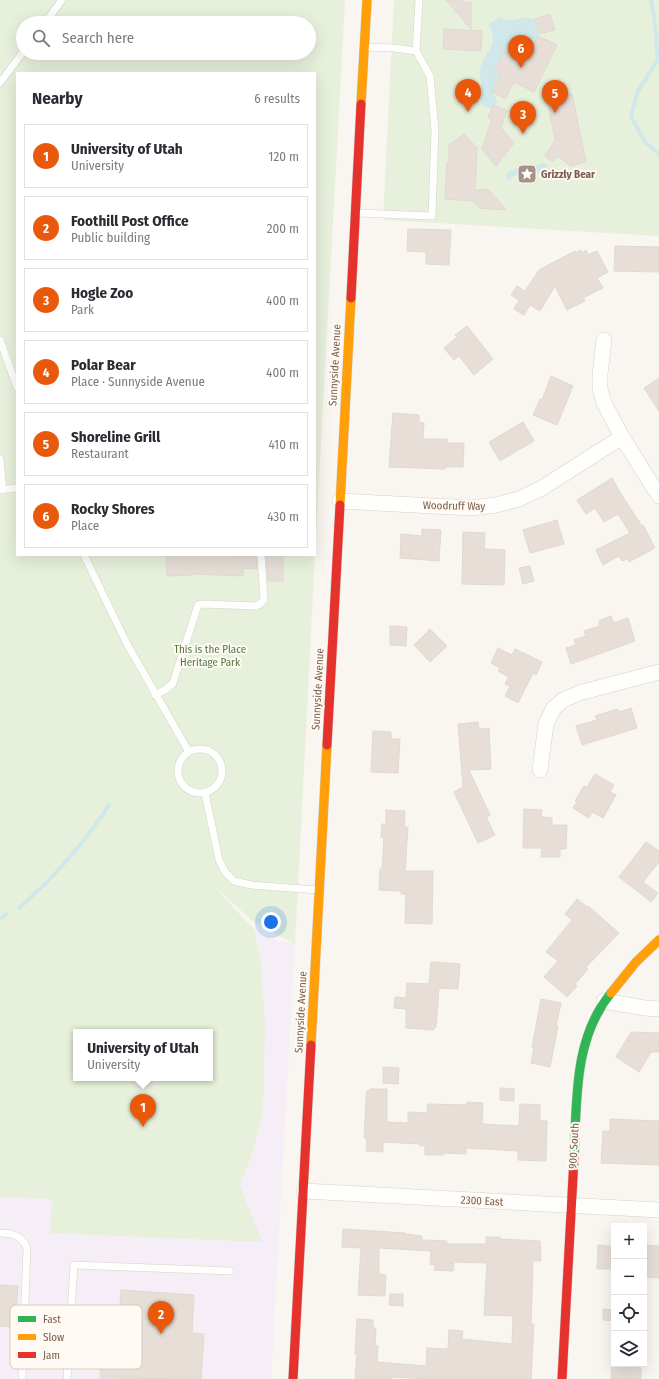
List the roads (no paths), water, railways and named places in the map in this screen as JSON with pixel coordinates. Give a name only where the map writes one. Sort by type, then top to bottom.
[{"type":"main road","name":"Sunnyside Avenue","points":[[293,1379],[367,0]]},
{"type":"main road","name":"900 South","points":[[562,1379],[578,1075],[586,1037],[604,1000],[636,962],[659,940]]},
{"type":"street","points":[[604,340],[600,374],[600,389],[604,403],[622,437],[659,496]]},
{"type":"street","name":"Woodruff Way","points":[[340,501],[471,508],[496,505],[519,499],[542,488],[622,437]]},
{"type":"street","points":[[540,770],[546,724],[553,709],[563,700],[579,693],[659,672]]},
{"type":"street","points":[[604,1000],[644,1008],[659,1009]]},
{"type":"street","name":"2300 East","points":[[304,1191],[659,1210]]},
{"type":"lane","points":[[50,16],[62,0]]},
{"type":"lane","points":[[356,212],[432,216],[435,130],[430,76],[416,51],[419,0]]},
{"type":"lane","points":[[364,47],[394,48],[416,51]]},
{"type":"lane","points":[[0,83],[17,60]]},
{"type":"lane","points":[[0,340],[16,384]]},
{"type":"lane","points":[[0,459],[1,490],[16,488]]},
{"type":"lane","points":[[84,556],[127,644],[189,752]]},
{"type":"lane","points":[[155,695],[165,690],[173,683],[177,675],[198,605],[256,606],[264,600],[261,556]]},
{"type":"lane","points":[[192,750],[209,750],[216,755],[220,762],[222,773],[219,782],[213,790],[205,793],[195,793],[187,789],[179,779],[179,765],[184,755],[192,750]]},
{"type":"lane","points":[[205,793],[219,860],[225,872],[234,881],[251,885],[320,890]]},
{"type":"lane","points":[[0,1233],[18,1236],[22,1239],[27,1248],[25,1305]]},
{"type":"lane","points":[[72,1305],[74,1266],[230,1271]]},
{"type":"lane","points":[[22,1369],[22,1379]]},
{"type":"lane","points":[[67,1379],[68,1369]]},
{"type":"water","points":[[500,17],[507,20],[525,18],[535,19],[540,34],[530,52],[522,48],[517,58],[504,52],[494,71],[501,75],[493,92],[497,102],[494,107],[489,108],[482,104],[480,72],[482,63],[492,44],[493,38],[489,24]]},
{"type":"water","points":[[542,163],[547,164],[549,172],[551,172],[550,175],[547,171],[541,174],[528,169],[520,172],[519,175],[513,176],[510,180],[507,179],[507,173],[510,170],[513,171],[515,169],[523,168],[527,164],[539,165]]},
{"type":"waterway","points":[[651,0],[655,23],[658,59],[637,93],[631,117],[646,143],[659,154]]},
{"type":"waterway","points":[[19,908],[68,860],[109,805]]},
{"type":"waterway","points":[[0,919],[6,914]]},
{"type":"place","name":"Rocky Shores","points":[[521,68]]},
{"type":"place","name":"Polar Bear","points":[[468,112]]},
{"type":"place","name":"Shoreline Grill","points":[[555,113]]},
{"type":"place","name":"Hogle Zoo","points":[[523,134]]},
{"type":"place","name":"Grizzly Bear","points":[[527,174]]},
{"type":"place","name":"University of Utah","points":[[143,1127]]},
{"type":"place","name":"Foothill Post Office","points":[[161,1334]]},
{"type":"park label","name":"This is the Place Heritage Park","points":[[210,655]]}]
